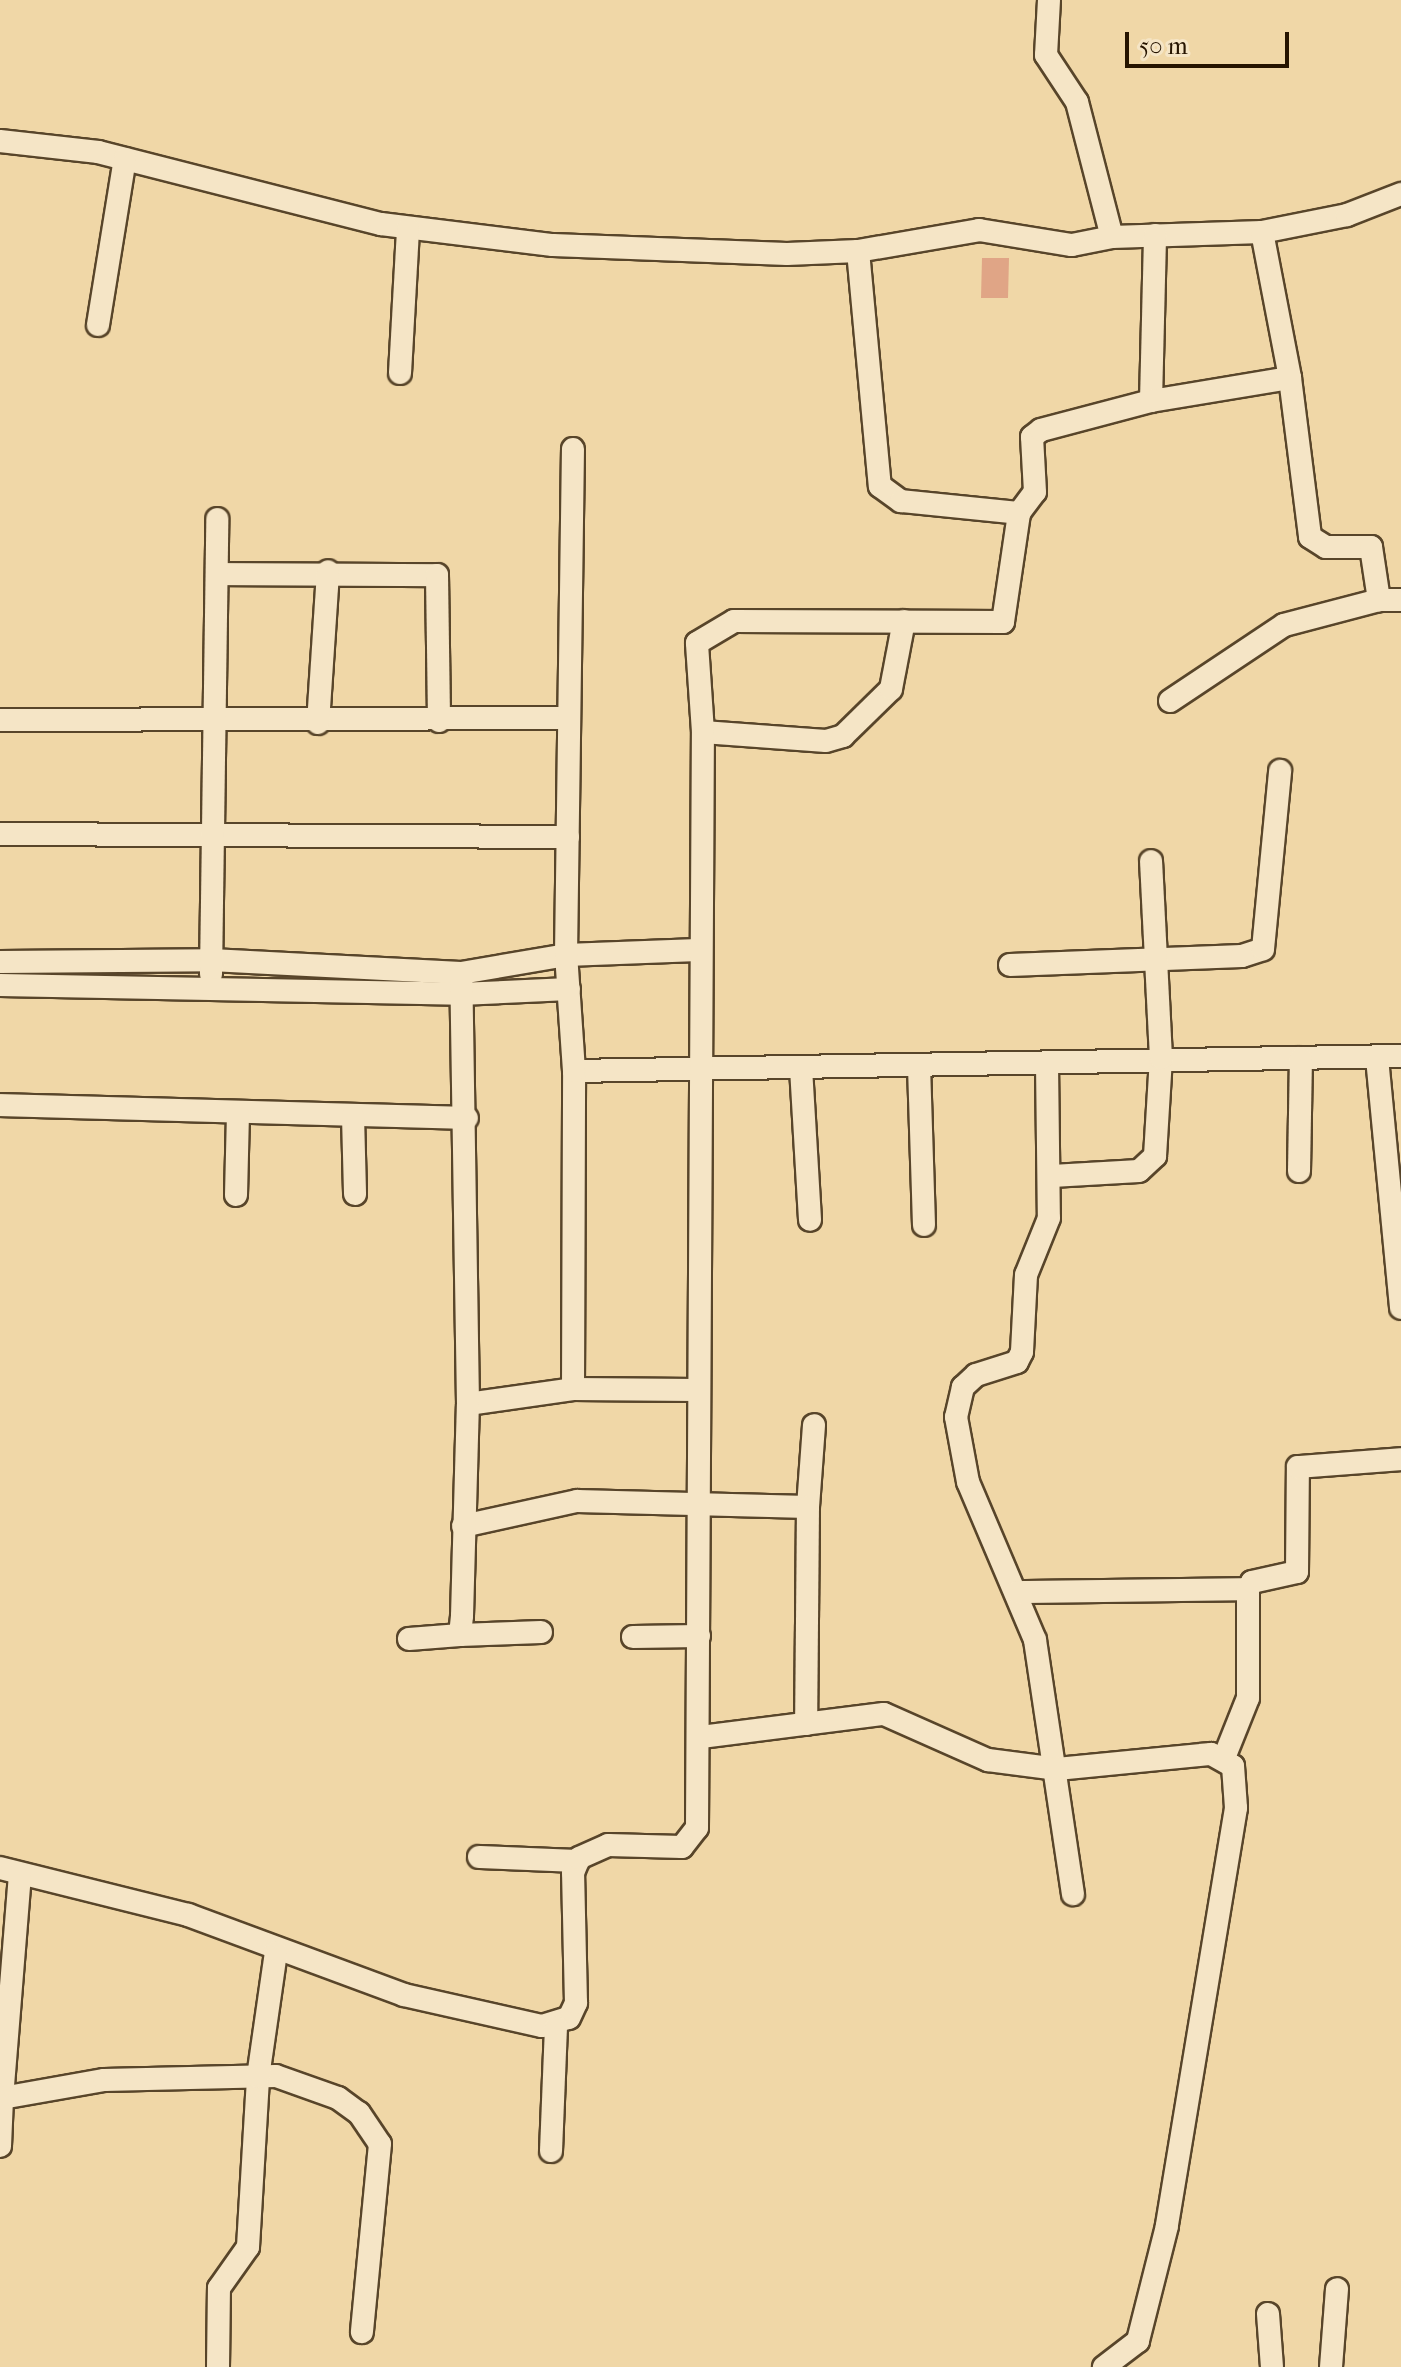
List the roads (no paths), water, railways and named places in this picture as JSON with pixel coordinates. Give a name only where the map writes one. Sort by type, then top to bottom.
[{"type":"street","points":[[1049,0],[1046,55],[1077,102],[1112,237]]},
{"type":"street","points":[[0,141],[125,159],[408,228],[553,245],[858,251],[979,230],[1046,244],[1112,237],[1262,232],[1347,215],[1401,194]]},
{"type":"street","points":[[98,325],[125,159]]},
{"type":"street","points":[[400,373],[408,228]]},
{"type":"street","points":[[1170,701],[1284,625],[1390,600],[1371,547],[1326,547],[1310,537],[1290,378],[1262,232]]},
{"type":"street","points":[[1151,401],[1155,235]]},
{"type":"street","points":[[858,251],[880,486],[887,496],[1019,513]]},
{"type":"street","points":[[551,2151],[556,2027],[576,2003],[578,1861],[588,1850],[608,1845],[691,1843],[701,1737],[696,1390],[701,1066],[698,950],[703,732],[697,643],[719,625],[1003,622],[1019,513],[1035,492],[1032,437],[1041,430],[1151,401],[1290,378]]},
{"type":"street","points":[[573,449],[566,955],[574,1071],[573,1389]]},
{"type":"street","points":[[210,991],[217,837],[213,724],[217,519]]},
{"type":"street","points":[[217,574],[328,571],[437,575],[439,721]]},
{"type":"street","points":[[318,723],[328,571]]},
{"type":"street","points":[[703,732],[826,741],[843,736],[891,689],[904,621]]},
{"type":"street","points":[[0,720],[213,724],[567,718]]},
{"type":"street","points":[[1010,965],[1242,956],[1263,949],[1280,771]]},
{"type":"street","points":[[0,834],[568,837]]},
{"type":"street","points":[[1052,1176],[1152,1164],[1161,1058],[1151,861]]},
{"type":"street","points":[[0,985],[210,991],[460,984],[566,955],[698,950]]},
{"type":"street","points":[[0,962],[211,960],[460,984],[569,989]]},
{"type":"street","points":[[460,984],[467,1118],[468,1404],[460,1635]]},
{"type":"street","points":[[574,1071],[701,1066],[801,1068],[1047,1064],[1161,1058],[1401,1056]]},
{"type":"street","points":[[1299,1171],[1301,1058]]},
{"type":"street","points":[[1377,1058],[1401,1308]]},
{"type":"street","points":[[1047,1064],[1052,1176],[1049,1218],[1026,1275],[1022,1352],[1017,1362],[976,1375],[963,1387],[956,1417],[968,1482],[1035,1640],[1057,1769],[1073,1894]]},
{"type":"street","points":[[919,1066],[924,1225]]},
{"type":"street","points":[[801,1068],[810,1220]]},
{"type":"street","points":[[0,1105],[467,1118]]},
{"type":"street","points":[[236,1195],[238,1114]]},
{"type":"street","points":[[353,1116],[355,1194]]},
{"type":"street","points":[[468,1404],[573,1389],[696,1390]]},
{"type":"street","points":[[806,1724],[808,1507],[814,1425]]},
{"type":"street","points":[[1224,1758],[1248,1698],[1248,1589],[1252,1582],[1297,1572],[1298,1467],[1401,1459]]},
{"type":"street","points":[[463,1526],[577,1501],[808,1507]]},
{"type":"street","points":[[1017,1592],[1248,1589]]},
{"type":"street","points":[[409,1639],[541,1632]]},
{"type":"street","points":[[633,1637],[699,1636]]},
{"type":"street","points":[[701,1737],[884,1714],[988,1760],[1057,1769],[1211,1754],[1224,1758],[1238,1779],[1181,2160],[1138,2341],[1104,2367]]},
{"type":"street","points":[[479,1857],[578,1861]]},
{"type":"street","points":[[0,2146],[10,1871],[188,1915],[276,1952],[404,1995],[556,2027]]},
{"type":"street","points":[[218,2367],[219,2288],[248,2247],[258,2077],[276,1952]]},
{"type":"street","points":[[2,2098],[104,2080],[276,2076],[338,2098],[359,2113],[380,2144],[362,2332]]},
{"type":"street","points":[[1331,2367],[1337,2289]]},
{"type":"street","points":[[1268,2314],[1272,2367]]}]
